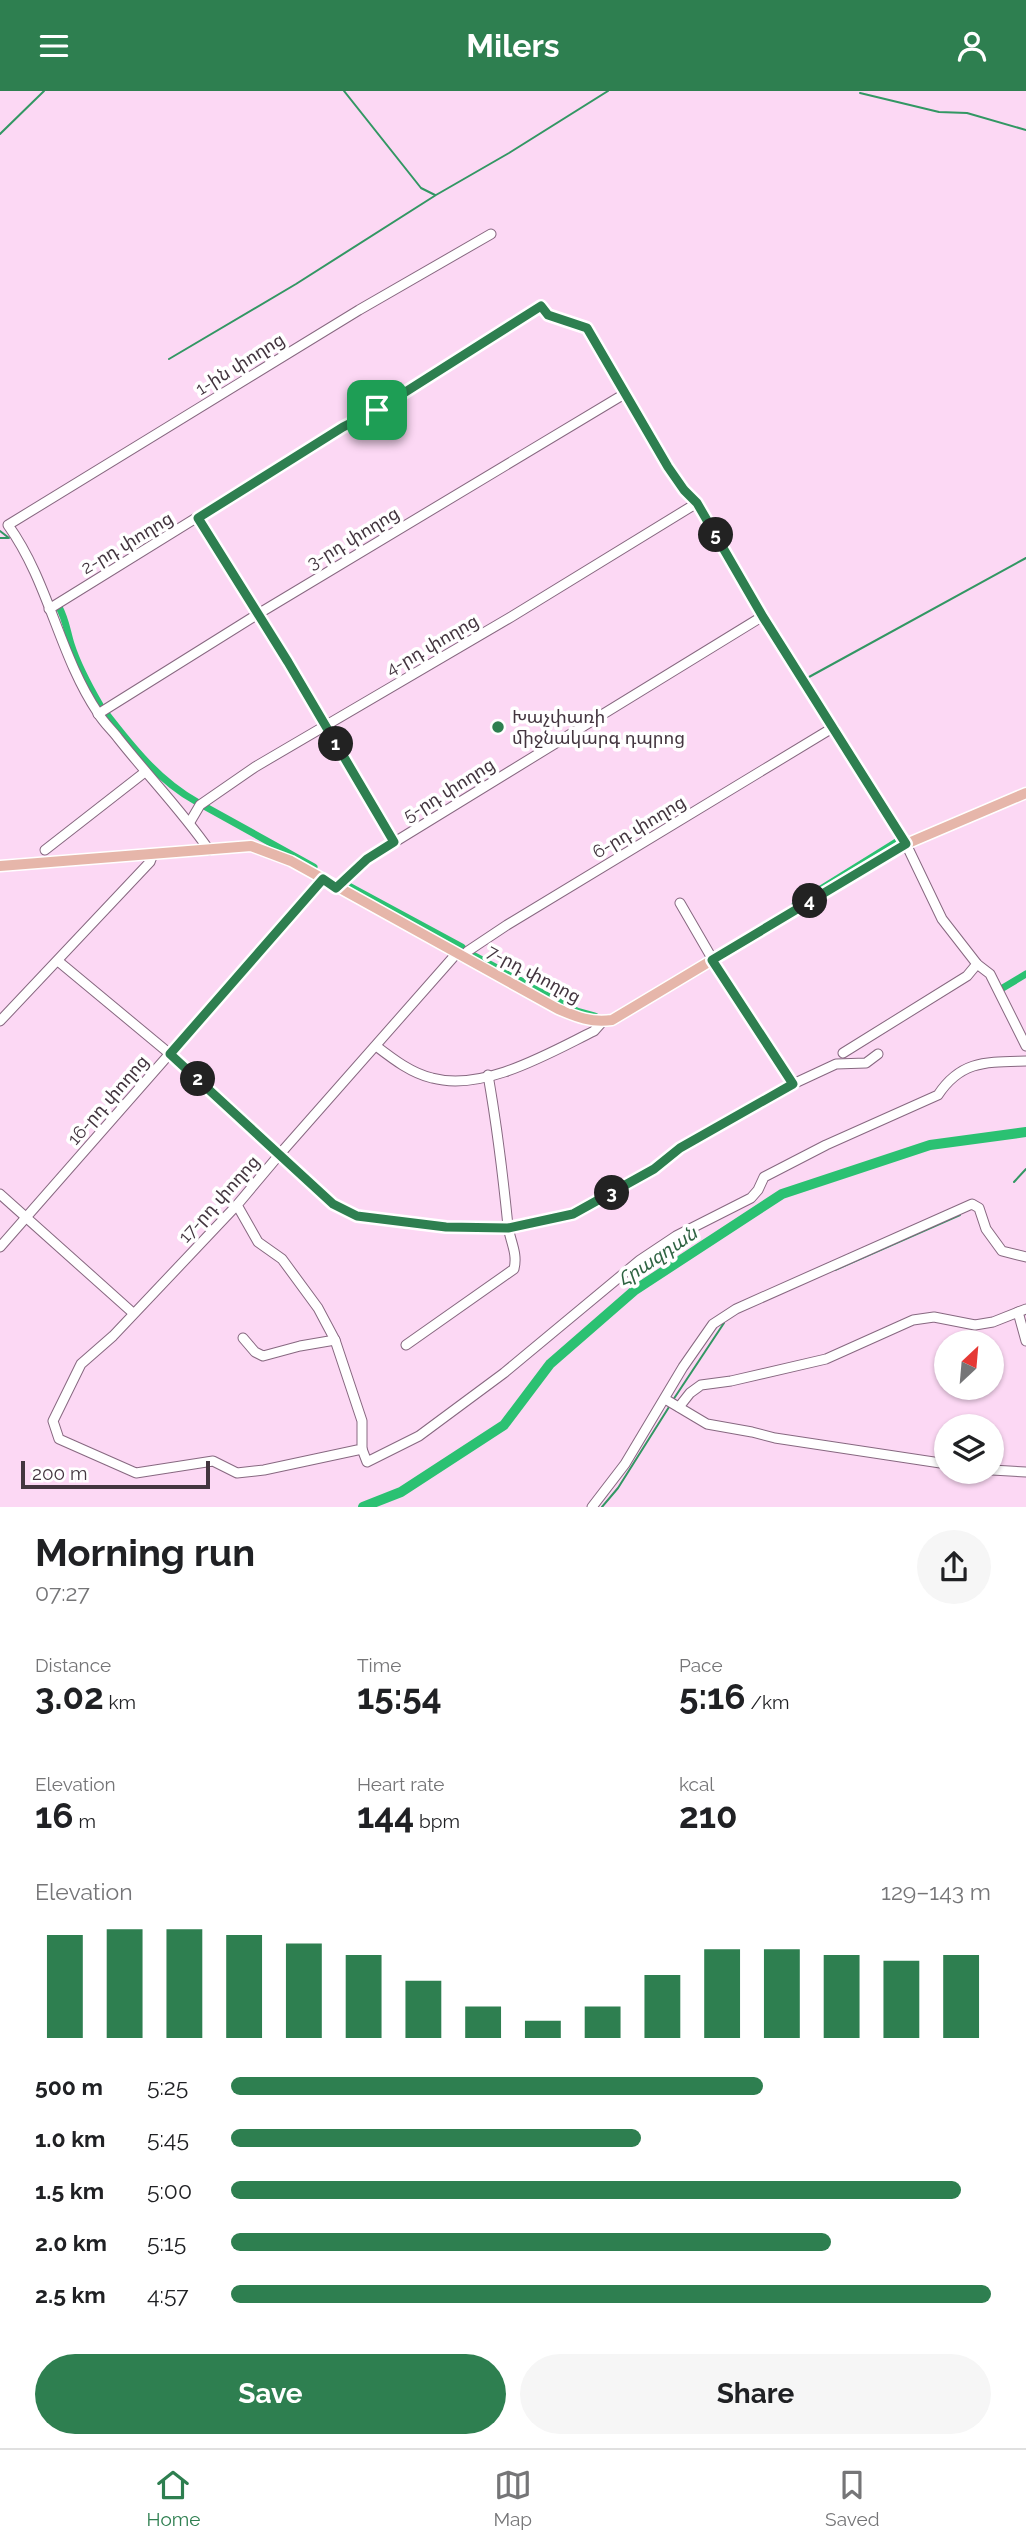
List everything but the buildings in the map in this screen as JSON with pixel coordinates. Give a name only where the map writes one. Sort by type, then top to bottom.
[{"type":"main road","points":[[602,1022],[612,1020],[906,844],[1026,793]]},
{"type":"main road","name":"7-րդ փողոց","points":[[1,869],[251,846],[291,861],[558,1009],[587,1021],[602,1022]]},
{"type":"street","name":"1-ին փողոց","points":[[49,609],[30,559],[8,525],[359,310],[491,234]]},
{"type":"street","name":"2-րդ փողոց","points":[[49,609],[343,427],[377,410],[541,306],[548,315],[587,328],[626,393]]},
{"type":"street","points":[[626,393],[668,467],[697,503],[763,617],[906,844],[942,919],[977,964],[990,974],[1026,1046]]},
{"type":"street","name":"3-րդ փողոց","points":[[98,713],[257,614],[626,393]]},
{"type":"street","name":"4-րդ փողոց","points":[[190,822],[200,804],[217,792],[697,503]]},
{"type":"street","points":[[198,518],[394,842]]},
{"type":"street","points":[[49,609],[79,680],[98,713],[145,772],[190,822],[209,850]]},
{"type":"street","name":"5-րդ փողոց","points":[[336,888],[367,859],[763,617]]},
{"type":"street","name":"6-րդ փողոց","points":[[460,955],[834,727]]},
{"type":"street","points":[[45,850],[145,772]]},
{"type":"street","points":[[0,1021],[150,862],[153,854]]},
{"type":"street","name":"16-րդ փողոց","points":[[0,1247],[323,879]]},
{"type":"street","points":[[680,903],[712,960],[793,1084]]},
{"type":"street","name":"17-րդ փողոց","points":[[362,1449],[264,1470],[237,1473],[213,1461],[136,1473],[59,1439],[53,1421],[81,1364],[113,1336],[237,1205],[376,1046],[460,955]]},
{"type":"street","points":[[58,961],[170,1054],[333,1204],[357,1216],[446,1227],[508,1228],[573,1214],[654,1169],[680,1148],[793,1084],[836,1064],[866,1063],[878,1054]]},
{"type":"street","points":[[844,1053],[967,976],[977,964]]},
{"type":"street","points":[[376,1046],[403,1065],[434,1079],[469,1081],[521,1067],[594,1031],[602,1022]]},
{"type":"street","points":[[237,1205],[258,1242],[282,1259],[318,1308],[335,1340],[362,1421],[362,1449],[367,1462],[419,1436],[504,1373],[640,1260],[676,1236],[751,1198],[764,1177],[826,1145],[938,1095],[947,1080],[965,1068],[995,1062],[1026,1061]]},
{"type":"street","points":[[406,1345],[514,1269],[515,1252],[508,1228],[497,1124],[488,1076]]},
{"type":"street","points":[[0,1194],[133,1313]]},
{"type":"street","points":[[592,1507],[625,1464],[683,1367],[713,1324],[736,1309],[972,1204],[979,1208],[986,1229],[1002,1251],[1026,1257]]},
{"type":"street","points":[[679,1407],[690,1393],[701,1385],[732,1381],[827,1359],[913,1320],[934,1317],[975,1325],[1022,1311],[1026,1341]]},
{"type":"street","points":[[243,1338],[255,1352],[263,1356],[335,1340]]},
{"type":"street","points":[[665,1399],[706,1424],[752,1431],[775,1438],[934,1462]]},
{"type":"street","points":[[1004,1471],[1026,1472]]},
{"type":"waterway","points":[[0,134],[44,91]]},
{"type":"waterway","points":[[344,91],[421,188],[435,195]]},
{"type":"waterway","points":[[169,359],[296,284],[608,91]]},
{"type":"waterway","points":[[860,93],[939,112],[967,113],[1026,130]]},
{"type":"waterway","points":[[0,531],[9,538]]},
{"type":"waterway","points":[[0,538],[8,538]]},
{"type":"waterway","points":[[809,677],[1026,558]]},
{"type":"waterway","points":[[59,607],[77,660],[100,705]]},
{"type":"waterway","points":[[105,712],[158,774],[197,802]]},
{"type":"waterway","points":[[204,806],[314,867]]},
{"type":"waterway","points":[[795,905],[898,841]]},
{"type":"waterway","points":[[349,886],[462,947]]},
{"type":"waterway","points":[[473,955],[577,1011],[595,1016]]},
{"type":"waterway","points":[[1001,989],[1026,974]]},
{"type":"waterway","name":"Հրազդան","points":[[363,1507],[401,1492],[504,1425],[550,1364],[635,1290],[782,1194],[930,1145],[1026,1132]]},
{"type":"waterway","points":[[1014,1182],[1026,1169]]},
{"type":"waterway","points":[[835,1270],[960,1215]]},
{"type":"waterway","points":[[673,1400],[724,1323]]},
{"type":"waterway","points":[[602,1507],[618,1488],[669,1407]]},
{"type":"place","name":"Խաչփառի միջնակարգ դպրոց","points":[[498,727]]},
{"type":"route","points":[[541,306],[548,315],[587,328],[668,467],[697,503],[763,617],[906,844],[712,960],[793,1084],[680,1148],[654,1169],[573,1214],[508,1228],[446,1227],[389,1222],[357,1216],[340,1209],[170,1054],[323,879],[336,888],[367,859],[394,842],[288,662],[198,518],[343,427],[377,410],[541,306]]}]
